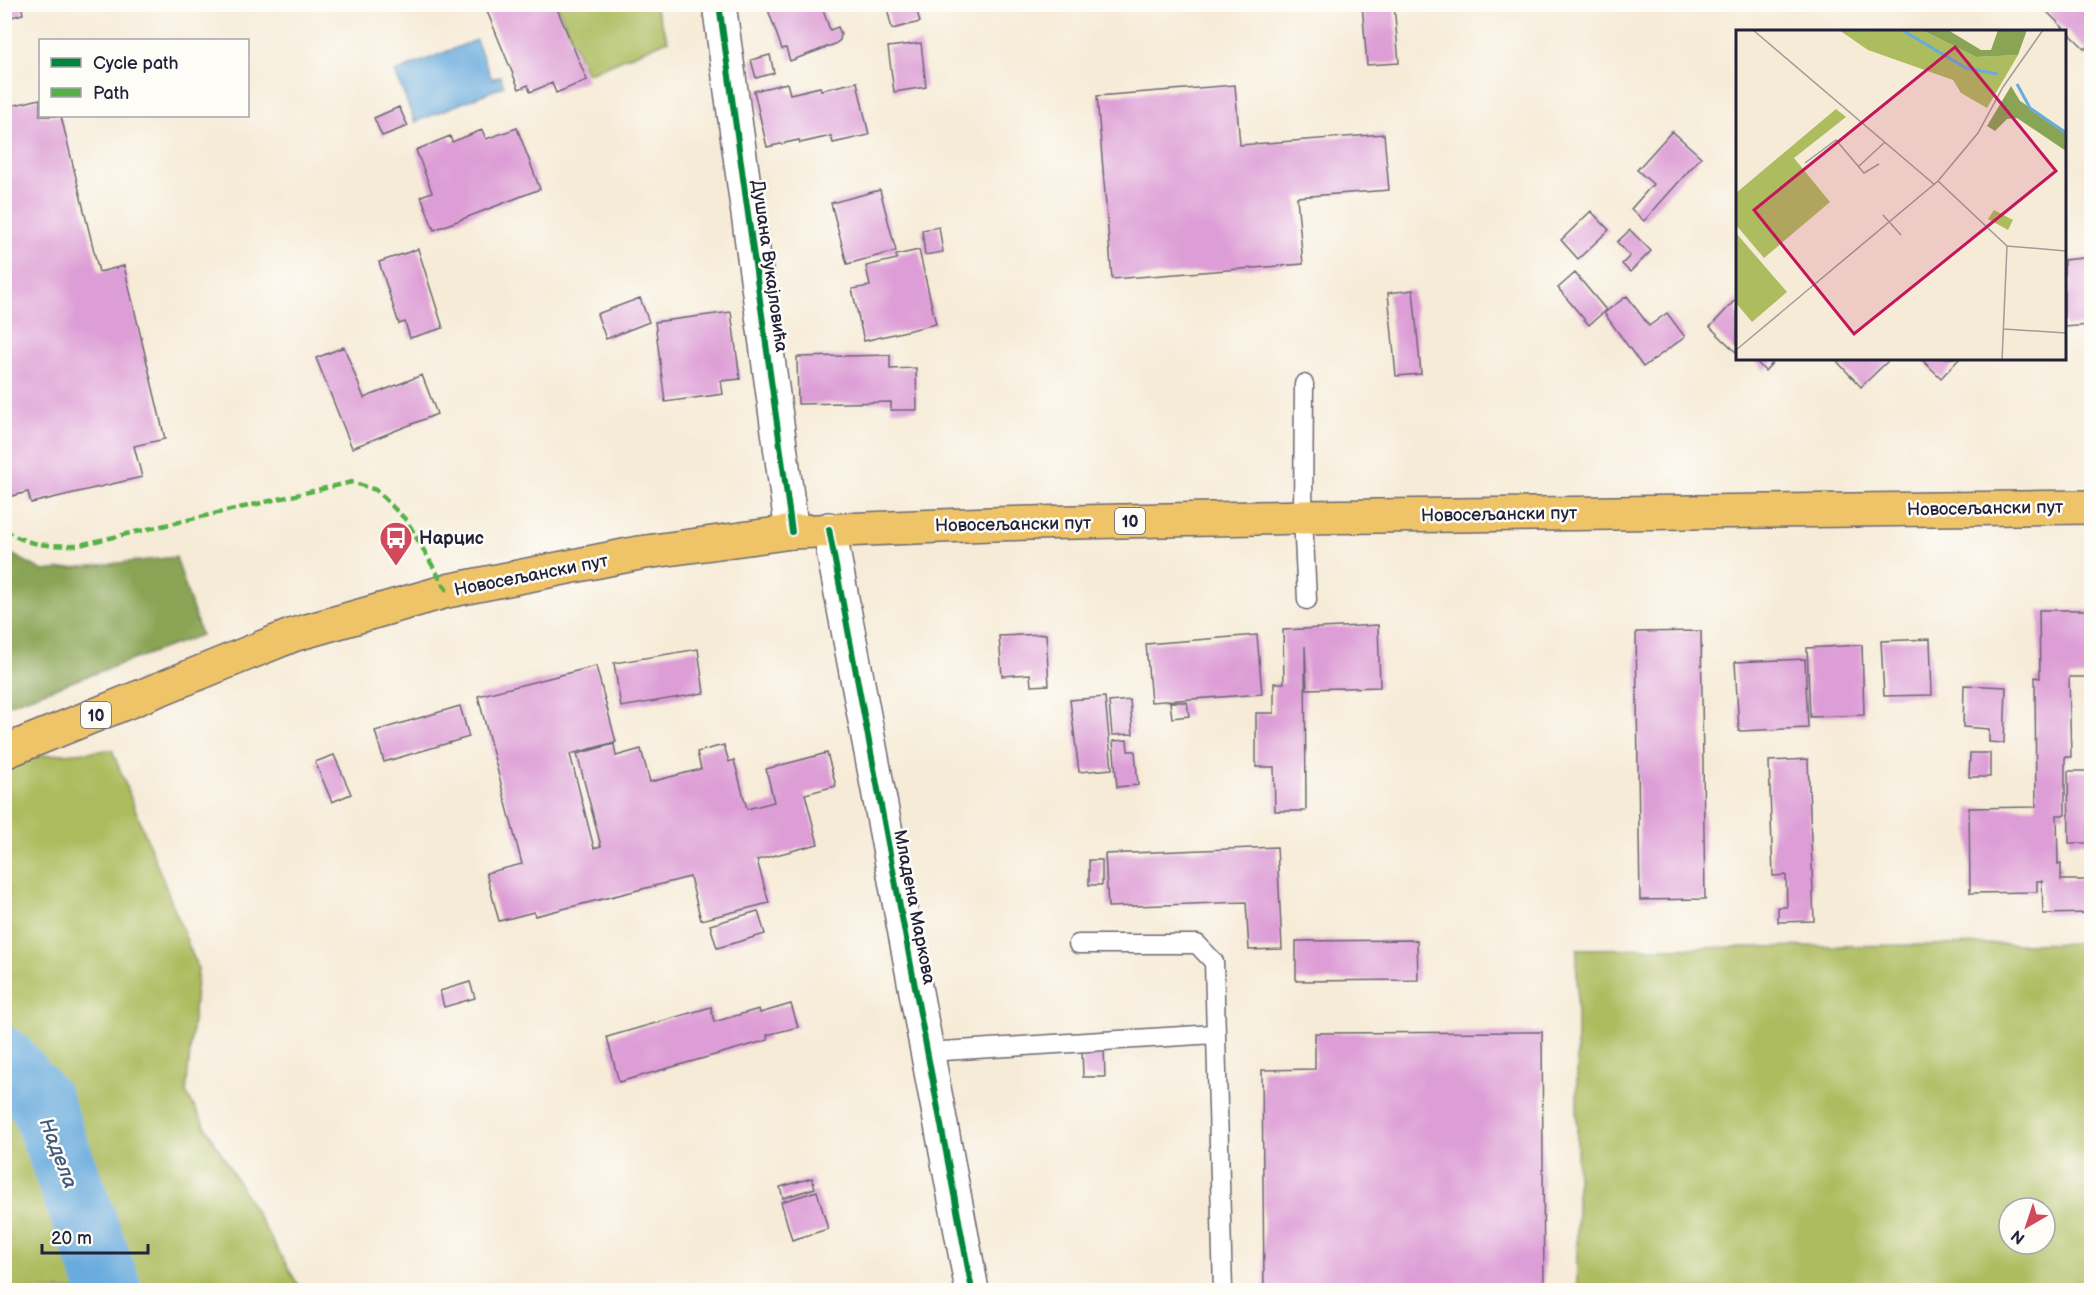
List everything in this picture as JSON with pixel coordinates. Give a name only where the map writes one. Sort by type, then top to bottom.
[{"type":"main road","name":"Новосељански пут","points":[[4,753],[293,635],[447,591],[639,553],[792,532],[829,529],[1303,517],[2091,507]]},
{"type":"street","name":"Душана Вукајловића","points":[[719,4],[792,532]]},
{"type":"street","name":"Младена Маркова","points":[[829,529],[972,1290]]},
{"type":"lane","points":[[1304,384],[1303,517],[1307,600]]},
{"type":"lane","points":[[1078,944],[1197,944],[1214,962],[1223,1290]]},
{"type":"lane","points":[[927,1052],[1215,1034]]},
{"type":"green space","points":[[557,5],[654,5],[668,40],[587,74]]},
{"type":"green space","points":[[4,550],[43,571],[176,557],[201,635],[5,706]]},
{"type":"green space","points":[[112,750],[198,969],[186,1093],[301,1290],[5,1290],[5,770],[38,756]]},
{"type":"green space","points":[[2091,943],[2091,1290],[1577,1290],[1577,949]]},
{"type":"water","points":[[476,40],[492,79],[500,76],[504,86],[415,122],[395,72]]},
{"type":"building","points":[[4,4],[21,4],[23,14],[4,19]]},
{"type":"building","points":[[484,4],[555,4],[587,80],[556,93],[552,83],[530,92],[528,85],[519,89]]},
{"type":"building","points":[[766,4],[813,4],[814,7],[821,4],[830,30],[838,27],[841,34],[840,40],[790,61],[786,48],[782,49]]},
{"type":"building","points":[[886,4],[915,4],[920,22],[892,29]]},
{"type":"building","points":[[1362,4],[1394,4],[1399,63],[1367,65]]},
{"type":"building","points":[[2046,4],[2091,4],[2091,42],[2085,49],[2043,8]]},
{"type":"building","points":[[921,43],[926,87],[894,92],[888,47]]},
{"type":"building","points":[[770,55],[774,73],[756,78],[751,60]]},
{"type":"building","points":[[857,82],[869,135],[833,143],[831,136],[767,147],[754,91],[787,83],[790,94]]},
{"type":"building","points":[[1235,85],[1240,145],[1384,134],[1389,190],[1297,197],[1303,264],[1112,279],[1097,96]]},
{"type":"building","points":[[39,99],[39,117],[61,117],[99,272],[124,266],[165,439],[134,446],[142,477],[31,503],[28,492],[4,498],[4,102],[7,107]]},
{"type":"building","points":[[399,107],[408,126],[382,136],[374,118]]},
{"type":"building","points":[[517,128],[540,189],[434,230],[421,196],[432,192],[416,150],[450,136],[452,142],[482,130],[486,139]]},
{"type":"building","points":[[1672,131],[1701,157],[1644,221],[1631,209],[1653,184],[1637,170]]},
{"type":"building","points":[[880,190],[896,251],[847,264],[831,203]]},
{"type":"building","points":[[1591,211],[1609,230],[1578,259],[1561,240]]},
{"type":"building","points":[[939,227],[943,252],[925,255],[922,230]]},
{"type":"building","points":[[1630,230],[1651,251],[1630,272],[1622,264],[1630,256],[1617,242]]},
{"type":"building","points":[[418,249],[443,328],[410,338],[405,322],[399,324],[379,262]]},
{"type":"building","points":[[919,250],[936,324],[864,341],[852,289],[870,286],[866,266],[897,259],[896,255]]},
{"type":"building","points":[[2091,257],[2091,325],[2066,327],[2066,260]]},
{"type":"building","points":[[1575,273],[1606,310],[1589,325],[1558,288]]},
{"type":"building","points":[[1413,290],[1421,374],[1396,376],[1388,293]]},
{"type":"building","points":[[1627,296],[1649,326],[1667,313],[1685,337],[1643,367],[1604,313]]},
{"type":"building","points":[[640,298],[649,322],[606,339],[597,314]]},
{"type":"building","points":[[1736,299],[1736,352],[1710,327]]},
{"type":"building","points":[[731,312],[740,379],[721,381],[723,394],[665,402],[655,322]]},
{"type":"building","points":[[344,347],[364,398],[422,375],[437,414],[352,448],[316,358]]},
{"type":"building","points":[[890,355],[890,369],[916,368],[917,410],[891,410],[891,402],[798,404],[797,357]]},
{"type":"building","points":[[1755,360],[1775,360],[1765,371]]},
{"type":"building","points":[[1836,360],[1889,360],[1861,387]]},
{"type":"building","points":[[1922,360],[1958,360],[1941,378]]},
{"type":"building","points":[[2039,610],[2091,610],[2091,677],[2069,677],[2071,757],[2065,757],[2065,815],[2057,815],[2058,864],[2061,863],[2061,880],[2091,880],[2091,913],[2043,914],[2042,881],[2037,881],[2037,892],[1970,893],[1969,808],[2036,807],[2035,677],[2040,678]]},
{"type":"building","points":[[1378,625],[1380,687],[1307,689],[1305,646],[1306,811],[1275,811],[1274,767],[1256,767],[1256,713],[1274,713],[1274,683],[1284,683],[1283,630]]},
{"type":"building","points":[[1701,631],[1705,899],[1640,900],[1636,632]]},
{"type":"building","points":[[1046,634],[1049,685],[1031,686],[1030,674],[1002,676],[999,636]]},
{"type":"building","points":[[1257,635],[1262,694],[1151,702],[1146,644]]},
{"type":"building","points":[[1930,639],[1932,695],[1884,696],[1881,641]]},
{"type":"building","points":[[1862,645],[1864,715],[1810,717],[1807,648]]},
{"type":"building","points":[[698,649],[704,693],[621,707],[614,663]]},
{"type":"building","points":[[1805,659],[1808,728],[1739,731],[1735,662]]},
{"type":"building","points":[[596,666],[616,742],[570,754],[594,848],[601,846],[577,754],[614,744],[616,756],[641,749],[650,782],[701,769],[697,752],[724,745],[729,762],[734,760],[747,809],[774,802],[766,769],[827,753],[836,786],[805,794],[818,844],[757,860],[769,903],[701,920],[690,877],[535,916],[534,912],[499,921],[486,873],[522,864],[478,696]]},
{"type":"building","points":[[1964,685],[2006,687],[2004,743],[1989,742],[1989,729],[1963,727]]},
{"type":"building","points":[[1105,697],[1112,769],[1079,772],[1070,700]]},
{"type":"building","points":[[1130,700],[1133,734],[1112,735],[1109,702]]},
{"type":"building","points":[[1170,702],[1187,702],[1189,716],[1172,718]]},
{"type":"building","points":[[460,706],[469,737],[384,762],[375,731]]},
{"type":"building","points":[[1127,740],[1128,751],[1135,751],[1138,785],[1117,787],[1113,741]]},
{"type":"building","points":[[1970,753],[1990,753],[1990,777],[1969,777]]},
{"type":"building","points":[[334,755],[351,794],[332,802],[315,762]]},
{"type":"building","points":[[1808,759],[1814,921],[1778,922],[1778,907],[1787,907],[1786,875],[1773,876],[1769,761]]},
{"type":"building","points":[[2068,771],[2091,771],[2091,843],[2069,843]]},
{"type":"building","points":[[1277,847],[1282,949],[1249,950],[1246,902],[1108,907],[1105,854]]},
{"type":"building","points":[[1089,860],[1102,860],[1102,885],[1089,885]]},
{"type":"building","points":[[758,911],[765,934],[717,948],[710,925]]},
{"type":"building","points":[[1417,940],[1418,980],[1296,981],[1296,941]]},
{"type":"building","points":[[470,982],[475,998],[444,1007],[440,991]]},
{"type":"building","points":[[791,1004],[798,1027],[767,1035],[768,1040],[619,1082],[607,1037],[711,1007],[714,1022],[759,1009],[760,1013]]},
{"type":"building","points":[[1542,1032],[1544,1290],[1264,1290],[1262,1070],[1315,1069],[1315,1033]]},
{"type":"building","points":[[1104,1048],[1105,1077],[1083,1077],[1082,1049]]},
{"type":"building","points":[[812,1178],[815,1188],[783,1198],[780,1187]]},
{"type":"building","points":[[817,1191],[828,1229],[792,1240],[781,1202]]},
{"type":"waterway","name":"Надела","points":[[4,1059],[40,1101],[110,1290]]},
{"type":"marked path","points":[[4,529],[22,539],[40,544],[79,545],[352,482],[376,490],[407,521],[447,591]]},
{"type":"cycle path","points":[[719,4],[792,532]]},
{"type":"cycle path","points":[[829,529],[972,1290]]},
{"type":"place","name":"Нарцис","points":[[396,567]]}]
